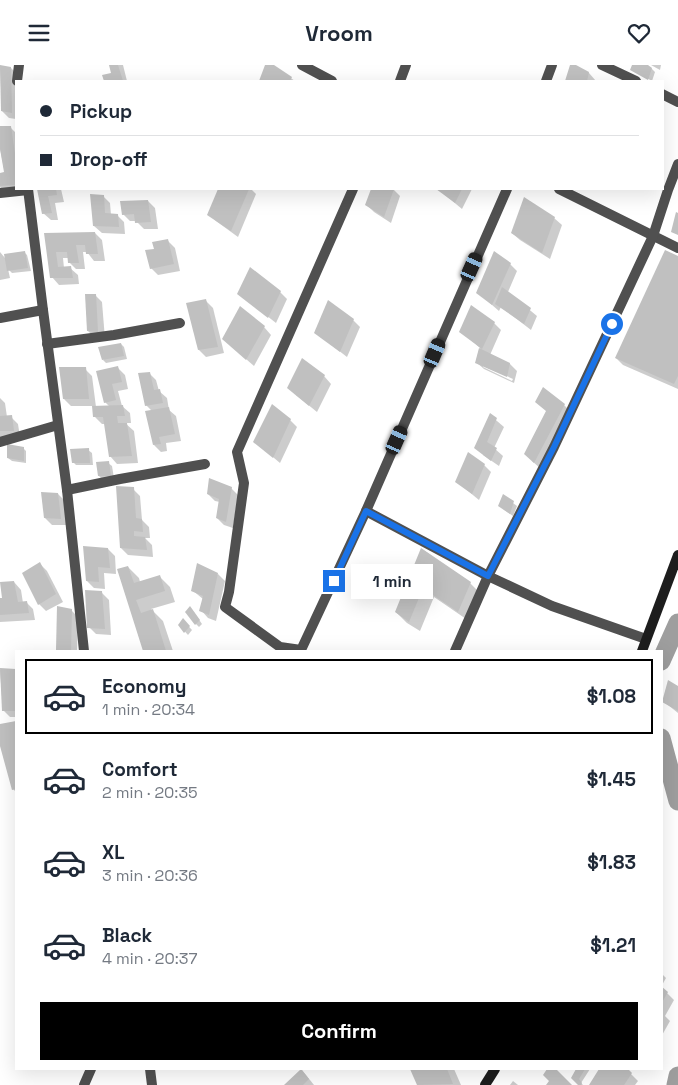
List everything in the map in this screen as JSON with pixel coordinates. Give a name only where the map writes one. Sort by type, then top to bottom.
[{"type":"street","points":[[17,80],[19,65]]},
{"type":"street","points":[[302,65],[330,80]]},
{"type":"street","points":[[400,80],[406,65]]},
{"type":"street","points":[[546,80],[552,65]]},
{"type":"street","points":[[602,65],[634,80]]},
{"type":"street","points":[[664,95],[678,102]]},
{"type":"street","points":[[455,650],[488,576],[554,447],[653,236],[678,164]]},
{"type":"street","points":[[0,193],[28,190],[67,490],[84,650]]},
{"type":"street","points":[[353,190],[237,452],[244,483],[229,592],[225,607],[280,647],[301,650],[366,511],[507,190]]},
{"type":"street","points":[[560,190],[678,248]]},
{"type":"street","points":[[0,318],[43,310]]},
{"type":"street","points":[[47,344],[114,335],[180,323]]},
{"type":"street","points":[[0,442],[58,425]]},
{"type":"street","points":[[67,490],[205,464]]},
{"type":"street","points":[[366,511],[488,576],[552,607],[646,639]]},
{"type":"street","points":[[642,650],[678,555]]},
{"type":"street","points":[[84,1085],[91,1070]]},
{"type":"street","points":[[150,1070],[152,1085]]},
{"type":"street","points":[[485,1085],[493,1070]]},
{"type":"building","points":[[0,65],[11,67],[12,113],[1,111]]},
{"type":"building","points":[[109,65],[118,65],[123,80],[104,80],[102,75],[111,73]]},
{"type":"building","points":[[265,65],[274,65],[292,77],[290,80],[259,80]]},
{"type":"building","points":[[570,65],[576,65],[589,72],[587,80],[565,80]]},
{"type":"building","points":[[632,65],[648,65],[652,68],[648,80],[630,70]]},
{"type":"building","points":[[0,126],[11,126],[15,154],[15,185],[0,186],[0,173],[4,172],[0,149]]},
{"type":"building","points":[[37,190],[56,190],[57,195],[48,196],[52,213],[42,214]]},
{"type":"building","points":[[218,190],[249,190],[231,231],[207,215]]},
{"type":"building","points":[[371,190],[394,190],[384,217],[365,205]]},
{"type":"building","points":[[437,190],[462,190],[455,203]]},
{"type":"building","points":[[90,194],[104,195],[105,213],[118,214],[119,227],[93,226]]},
{"type":"building","points":[[524,197],[555,217],[542,253],[511,233]]},
{"type":"building","points":[[148,200],[151,222],[135,223],[134,214],[122,215],[120,201]]},
{"type":"building","points":[[676,212],[678,213],[678,235],[671,232]]},
{"type":"building","points":[[95,232],[98,254],[86,254],[85,245],[76,245],[79,263],[68,263],[67,252],[56,252],[58,267],[71,266],[73,278],[50,278],[44,233]]},
{"type":"building","points":[[168,239],[174,264],[150,269],[145,250],[154,249],[152,242]]},
{"type":"building","points":[[665,250],[678,256],[678,376],[674,384],[615,358]]},
{"type":"building","points":[[25,251],[28,268],[7,271],[4,254]]},
{"type":"building","points":[[494,251],[511,263],[492,305],[476,293]]},
{"type":"building","points":[[250,267],[281,291],[268,318],[237,294]]},
{"type":"building","points":[[502,287],[531,308],[524,324],[495,304]]},
{"type":"building","points":[[85,294],[96,294],[98,332],[87,331]]},
{"type":"building","points":[[206,299],[218,347],[198,350],[186,303]]},
{"type":"building","points":[[328,300],[354,319],[340,352],[314,333]]},
{"type":"building","points":[[471,305],[495,322],[482,349],[459,332]]},
{"type":"building","points":[[240,306],[265,326],[246,360],[222,339]]},
{"type":"building","points":[[121,343],[124,356],[102,360],[98,347]]},
{"type":"building","points":[[479,348],[510,363],[507,377],[475,363]]},
{"type":"building","points":[[302,358],[325,375],[309,406],[287,388]]},
{"type":"building","points":[[118,366],[122,382],[112,384],[116,400],[104,403],[96,371]]},
{"type":"building","points":[[59,367],[86,367],[89,399],[63,399]]},
{"type":"building","points":[[150,372],[154,390],[160,389],[163,403],[145,406],[138,373]]},
{"type":"building","points":[[543,387],[565,404],[534,463],[524,454],[546,411],[535,402]]},
{"type":"building","points":[[272,404],[291,419],[273,458],[253,442]]},
{"type":"building","points":[[123,405],[125,416],[117,416],[118,423],[127,423],[132,456],[109,457],[103,417],[93,417],[92,406]]},
{"type":"building","points":[[169,407],[175,434],[159,437],[161,444],[153,445],[145,411]]},
{"type":"building","points":[[490,413],[497,418],[487,442],[497,448],[491,461],[474,448]]},
{"type":"building","points":[[12,415],[14,431],[0,431],[0,416]]},
{"type":"building","points":[[7,444],[24,447],[24,461],[7,458]]},
{"type":"building","points":[[89,448],[90,463],[72,463],[70,449]]},
{"type":"building","points":[[468,452],[485,464],[472,494],[455,482]]},
{"type":"building","points":[[109,461],[111,476],[98,476],[96,462]]},
{"type":"building","points":[[209,478],[232,487],[226,522],[216,518],[219,499],[207,494]]},
{"type":"building","points":[[116,486],[134,487],[136,518],[142,519],[143,532],[134,531],[134,536],[145,537],[147,550],[120,548]]},
{"type":"building","points":[[41,492],[58,493],[61,519],[44,518]]},
{"type":"building","points":[[503,494],[514,501],[510,514],[498,506]]},
{"type":"building","points":[[83,546],[108,548],[110,568],[98,567],[99,582],[86,581]]},
{"type":"building","points":[[421,548],[471,582],[458,612],[423,588],[409,622],[395,612]]},
{"type":"building","points":[[40,562],[56,594],[38,605],[22,573]]},
{"type":"building","points":[[197,563],[218,573],[209,615],[199,611],[203,596],[191,591]]},
{"type":"building","points":[[128,566],[134,583],[160,575],[165,591],[136,600],[141,613],[153,609],[166,650],[143,650],[117,569]]},
{"type":"building","points":[[14,581],[18,602],[27,601],[29,613],[0,615],[0,598],[2,598],[0,582]]},
{"type":"building","points":[[85,590],[102,591],[105,629],[87,628]]},
{"type":"building","points":[[57,606],[72,609],[71,650],[56,650]]},
{"type":"building","points":[[190,606],[200,620],[195,625],[185,612]]},
{"type":"building","points":[[183,618],[190,626],[184,633],[178,625]]},
{"type":"building","points":[[0,668],[15,669],[15,711],[2,711]]},
{"type":"building","points":[[668,680],[678,686],[678,711],[663,703]]},
{"type":"building","points":[[15,721],[15,789],[12,790],[0,746],[0,724]]},
{"type":"building","points":[[663,988],[668,992],[663,1001]]},
{"type":"building","points":[[300,1070],[309,1079],[303,1085],[284,1085]]},
{"type":"building","points":[[410,1070],[447,1070],[453,1084],[417,1085]]},
{"type":"building","points":[[546,1070],[557,1070],[572,1085],[546,1085],[549,1081],[543,1075]]},
{"type":"building","points":[[575,1070],[584,1070],[579,1079],[582,1083],[581,1085],[578,1085],[571,1078]]},
{"type":"building","points":[[598,1070],[629,1070],[632,1073],[624,1085],[589,1085]]},
{"type":"waterway","points":[[663,657],[678,623]]},
{"type":"waterway","points":[[663,745],[678,801]]},
{"type":"waterway","points":[[676,1085],[678,1076]]},
{"type":"route","points":[[334,581],[366,511],[488,576],[554,447],[612,324]]}]
